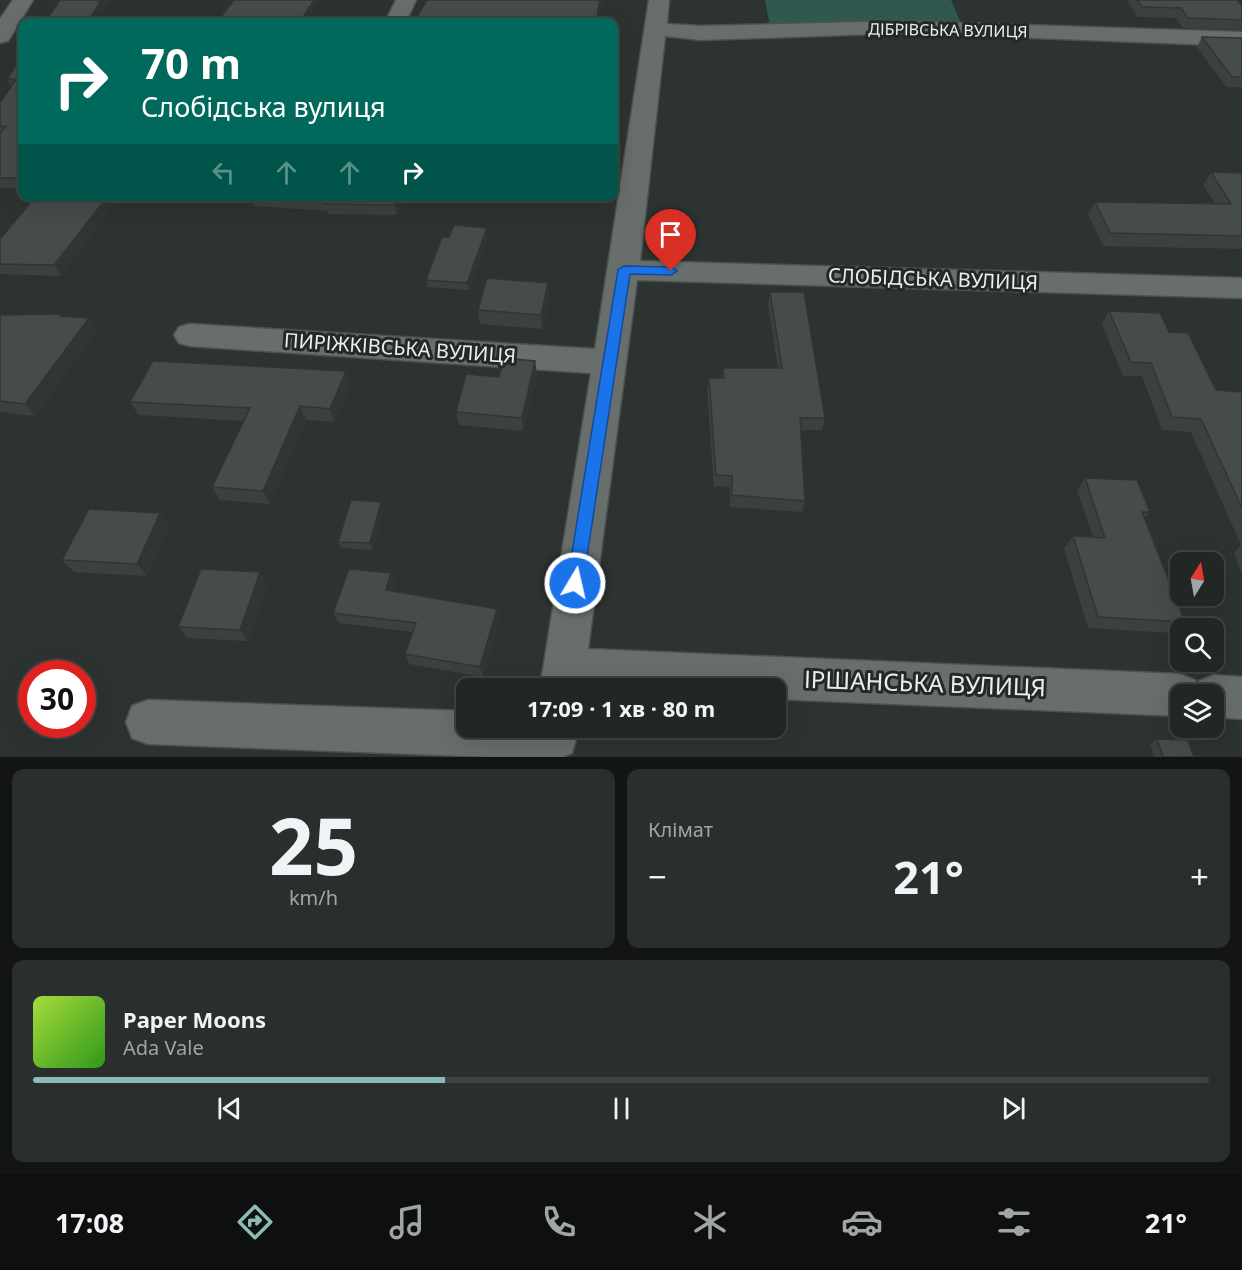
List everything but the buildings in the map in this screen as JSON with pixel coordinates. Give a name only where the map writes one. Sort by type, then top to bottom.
[{"type":"street","points":[[0,36],[23,0]]},
{"type":"street","points":[[398,18],[406,0]]},
{"type":"street","points":[[562,678],[624,270],[627,143],[655,30],[658,0]]},
{"type":"street","name":"ДІБРІВСЬКА ВУЛИЦЯ","points":[[655,30],[701,33],[902,27],[1242,39]]},
{"type":"street","name":"СЛОБІДСЬКА ВУЛИЦЯ","points":[[624,270],[1242,288]]},
{"type":"street","name":"ПИРІЖКІВСЬКА ВУЛИЦЯ","points":[[190,335],[609,362]]},
{"type":"street","name":"ІРШАНСЬКА ВУЛИЦЯ","points":[[786,685],[1170,695]]},
{"type":"street","points":[[1224,697],[1242,698]]},
{"type":"street","points":[[148,722],[556,740]]},
{"type":"green space","points":[[765,0],[951,0],[963,28],[770,26]]},
{"type":"route","points":[[575,583],[624,270],[671,271]]}]
